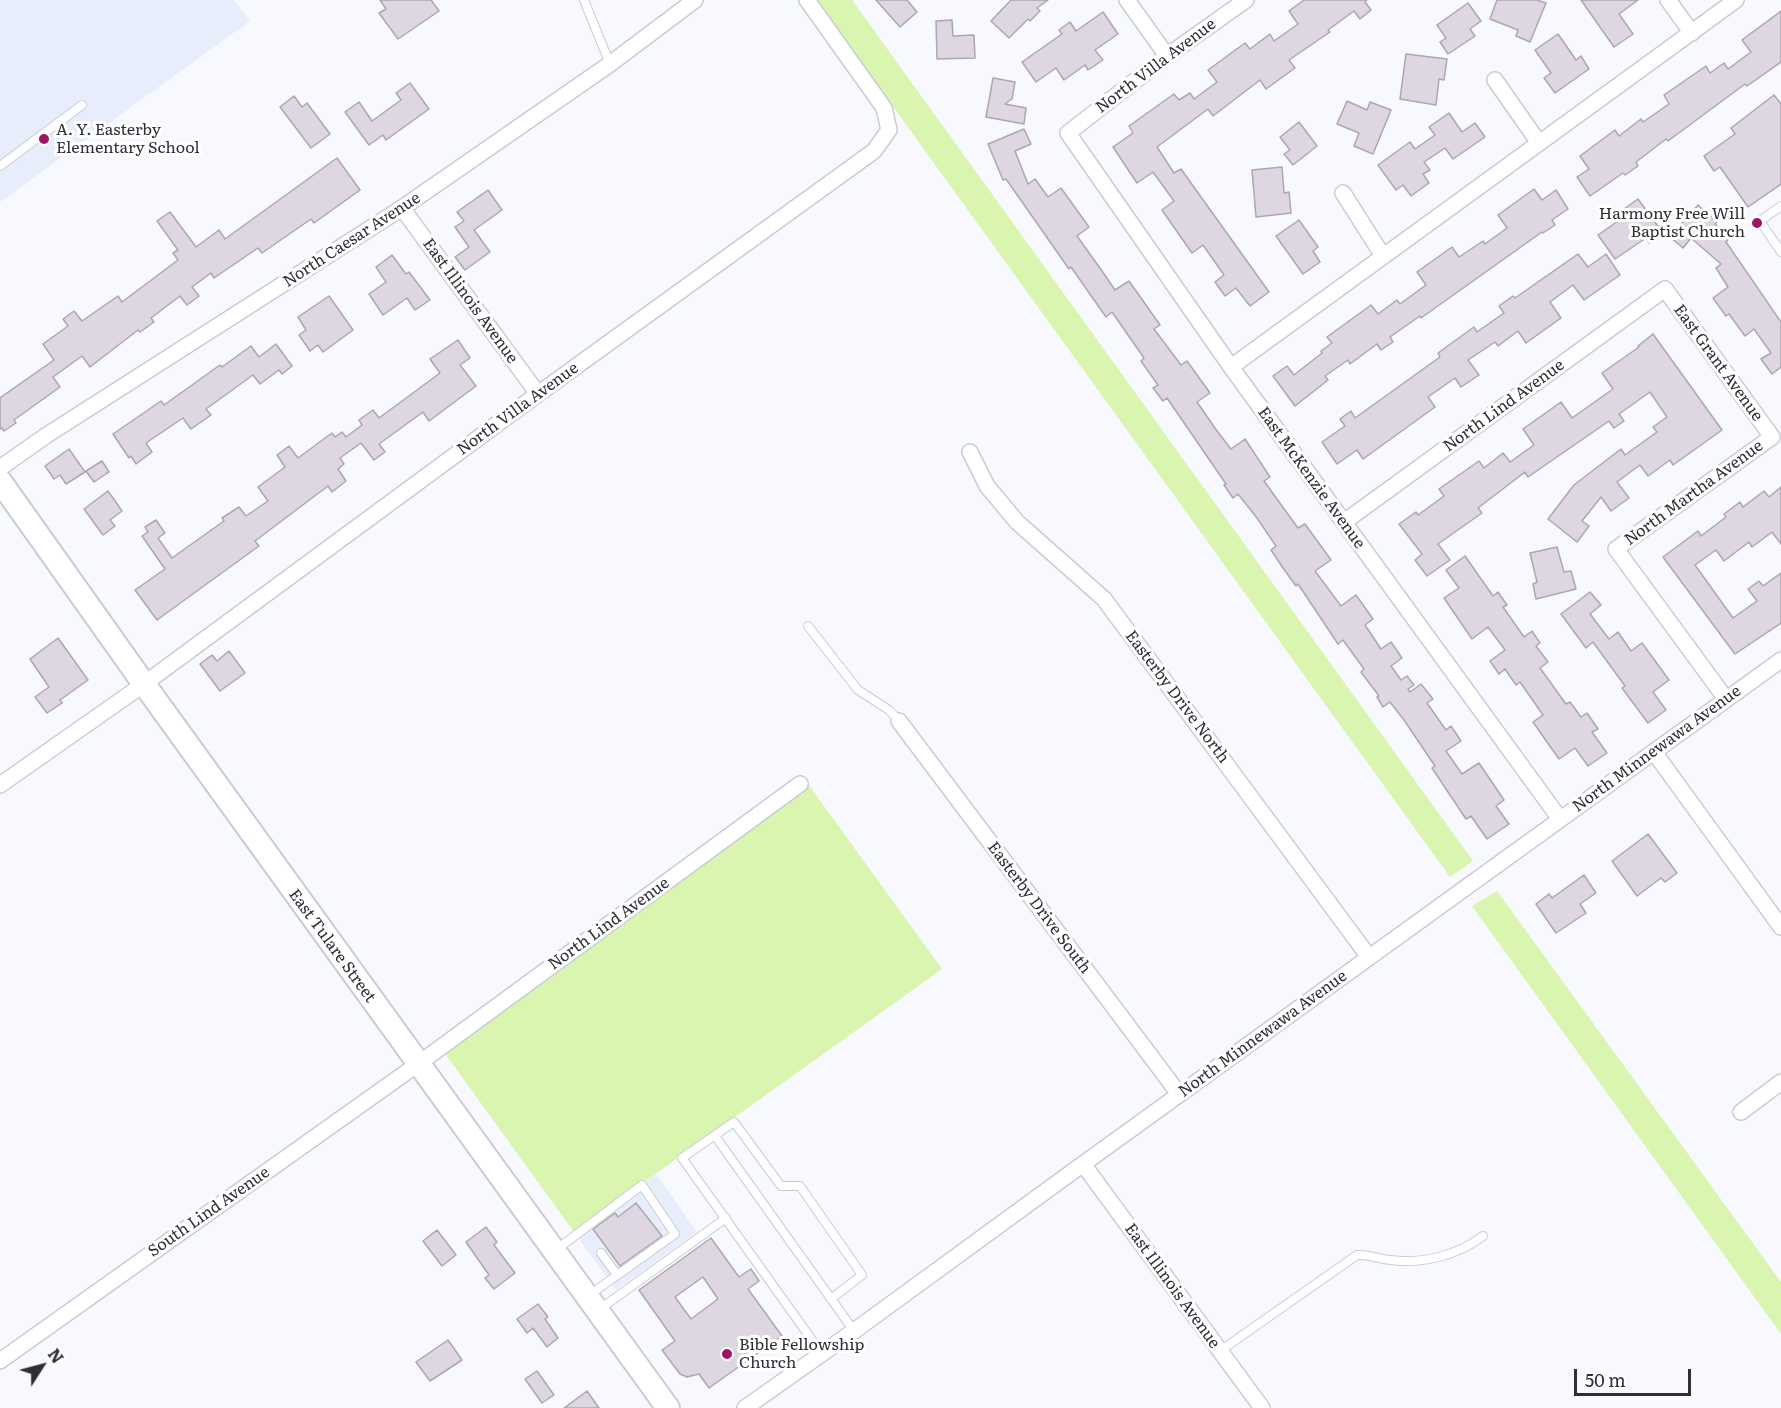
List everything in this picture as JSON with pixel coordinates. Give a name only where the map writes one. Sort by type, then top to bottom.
[{"type":"main road","name":"East Tulare Street","points":[[0,481],[144,684],[668,1408]]},
{"type":"street","name":"North Caesar Avenue","points":[[0,468],[47,435],[402,208],[610,64],[695,0]]},
{"type":"street","name":"North Villa Avenue","points":[[0,785],[144,684],[538,394],[874,151],[889,130],[884,108],[807,0]]},
{"type":"street","points":[[1127,0],[1167,56]]},
{"type":"street","name":"North Villa Avenue","points":[[1068,133],[1167,56],[1246,0]]},
{"type":"street","points":[[1668,0],[1692,33]]},
{"type":"street","points":[[1231,367],[1736,0]]},
{"type":"street","points":[[1495,80],[1539,143]]},
{"type":"street","name":"East McKenzie Avenue","points":[[1068,133],[1231,367],[1560,819]]},
{"type":"street","points":[[1343,193],[1383,256]]},
{"type":"street","name":"East Illinois Avenue","points":[[402,208],[538,394]]},
{"type":"street","name":"East Grant Avenue","points":[[1665,289],[1772,437]]},
{"type":"street","name":"North Lind Avenue","points":[[1344,522],[1665,289]]},
{"type":"street","name":"North Martha Avenue","points":[[1726,699],[1616,549],[1772,437]]},
{"type":"street","name":"Easterby Drive North","points":[[970,452],[987,486],[1017,522],[1104,599],[1369,957]]},
{"type":"street","name":"North Minnewawa Avenue","points":[[745,1408],[1781,660]]},
{"type":"street","name":"Easterby Drive South","points":[[899,721],[1179,1094]]},
{"type":"street","points":[[1654,752],[1781,927]]},
{"type":"street","name":"North Lind Avenue","points":[[418,1064],[800,784]]},
{"type":"street","name":"South Lind Avenue","points":[[0,1360],[418,1064]]},
{"type":"street","points":[[1740,1112],[1781,1082]]},
{"type":"street","name":"East Illinois Avenue","points":[[1083,1164],[1262,1408]]},
{"type":"lane","points":[[584,0],[610,64]]},
{"type":"lane","points":[[0,166],[82,105]]},
{"type":"lane","points":[[1781,206],[1760,221],[1781,252]]},
{"type":"lane","points":[[808,626],[858,690],[889,710],[899,721]]},
{"type":"lane","points":[[822,1354],[682,1158],[734,1122],[781,1186],[800,1186],[862,1275],[831,1299]]},
{"type":"lane","points":[[715,1136],[854,1331]]},
{"type":"lane","points":[[554,1252],[642,1185],[675,1234],[617,1275],[592,1304]]},
{"type":"lane","points":[[592,1304],[726,1218]]},
{"type":"lane","points":[[1220,1351],[1357,1255],[1365,1254],[1388,1260],[1418,1261],[1458,1252],[1483,1236]]},
{"type":"lane","points":[[601,1253],[617,1275]]},
{"type":"shaded area","name":"A. Y. Easterby Elementary School","points":[[0,0],[234,0],[250,21],[0,202]]},
{"type":"shaded area","points":[[656,1174],[697,1232],[616,1290],[574,1232]]},
{"type":"green space","points":[[816,0],[852,0],[1473,861],[1450,877]]},
{"type":"green space","points":[[808,784],[942,969],[574,1232],[441,1048]]},
{"type":"green space","points":[[1497,891],[1781,1282],[1781,1334],[1472,906]]},
{"type":"building","points":[[380,0],[431,0],[439,11],[398,39],[379,13],[386,9]]},
{"type":"building","points":[[876,0],[907,0],[917,12],[900,27]]},
{"type":"building","points":[[1011,0],[1048,0],[1037,8],[1040,11],[1030,21],[1028,19],[1009,38],[991,21]]},
{"type":"building","points":[[1304,0],[1367,0],[1365,2],[1371,10],[1360,19],[1354,11],[1328,30],[1330,32],[1289,60],[1295,68],[1266,89],[1260,80],[1213,116],[1208,109],[1157,147],[1174,173],[1181,169],[1269,292],[1250,306],[1236,288],[1225,296],[1215,282],[1224,275],[1203,245],[1192,253],[1162,210],[1174,201],[1153,172],[1137,183],[1113,147],[1133,133],[1129,126],[1174,94],[1179,100],[1190,93],[1194,99],[1217,82],[1208,70],[1245,43],[1250,49],[1270,34],[1274,41],[1298,24],[1289,11]]},
{"type":"building","points":[[1497,0],[1537,0],[1546,3],[1530,42],[1516,36],[1518,30],[1490,19]]},
{"type":"building","points":[[1581,0],[1638,0],[1619,14],[1633,34],[1614,47]]},
{"type":"building","points":[[1468,3],[1481,21],[1470,29],[1475,36],[1448,54],[1440,42],[1446,38],[1437,25]]},
{"type":"building","points":[[1781,11],[1781,62],[1747,86],[1745,84],[1668,141],[1666,139],[1636,162],[1638,166],[1625,175],[1623,173],[1590,196],[1577,177],[1589,169],[1580,156],[1615,130],[1619,136],[1641,119],[1643,122],[1669,104],[1664,95],[1706,66],[1710,73],[1724,63],[1728,69],[1751,52],[1742,40]]},
{"type":"building","points":[[1103,12],[1118,34],[1095,50],[1103,60],[1088,70],[1085,65],[1064,80],[1056,68],[1036,82],[1022,62],[1062,34],[1059,30],[1070,22],[1076,31]]},
{"type":"building","points":[[952,20],[953,36],[974,35],[975,58],[937,59],[936,21]]},
{"type":"building","points":[[1558,34],[1576,60],[1581,56],[1589,69],[1555,93],[1544,78],[1551,73],[1535,50]]},
{"type":"building","points":[[1406,54],[1447,59],[1444,80],[1439,79],[1436,105],[1400,99]]},
{"type":"building","points":[[993,78],[1015,82],[1012,99],[1005,104],[1026,108],[1024,124],[986,117]]},
{"type":"building","points":[[410,83],[429,109],[386,140],[383,135],[369,145],[345,112],[359,102],[372,121],[401,100],[396,93]]},
{"type":"building","points":[[1774,95],[1781,104],[1781,184],[1748,207],[1720,167],[1714,171],[1704,156],[1735,134],[1731,128]]},
{"type":"building","points":[[294,96],[302,107],[307,103],[330,134],[311,148],[280,107]]},
{"type":"building","points":[[1347,101],[1367,110],[1370,102],[1391,110],[1373,154],[1354,146],[1359,133],[1337,124]]},
{"type":"building","points":[[1449,113],[1462,132],[1475,123],[1485,137],[1453,159],[1445,148],[1424,162],[1430,170],[1423,174],[1429,183],[1411,196],[1403,185],[1396,190],[1378,165],[1410,142],[1415,149],[1435,135],[1429,127]]},
{"type":"building","points":[[1299,122],[1317,146],[1293,165],[1284,154],[1290,150],[1280,137]]},
{"type":"building","points":[[1024,129],[1031,144],[1015,151],[1028,184],[1035,179],[1048,197],[1061,188],[1089,227],[1077,236],[1115,290],[1129,281],[1160,325],[1154,329],[1181,365],[1187,361],[1210,393],[1197,402],[1217,431],[1231,449],[1245,439],[1270,477],[1264,481],[1298,528],[1305,524],[1331,560],[1315,571],[1341,606],[1356,595],[1373,619],[1365,625],[1381,649],[1391,642],[1402,658],[1391,666],[1401,680],[1407,676],[1414,685],[1408,689],[1410,692],[1421,684],[1433,699],[1427,703],[1446,730],[1451,726],[1461,741],[1446,751],[1462,774],[1479,763],[1504,800],[1496,806],[1509,824],[1487,839],[1471,816],[1466,819],[1432,768],[1435,766],[1404,720],[1390,702],[1383,707],[1377,697],[1379,696],[1361,672],[1364,669],[1343,640],[1338,644],[1298,584],[1296,586],[1283,568],[1271,550],[1276,546],[1257,518],[1238,494],[1233,498],[1224,485],[1226,484],[1167,398],[1163,401],[1153,388],[1158,385],[1141,361],[1144,358],[1112,312],[1106,317],[1006,179],[1003,180],[988,144]]},
{"type":"building","points":[[337,158],[360,190],[314,223],[311,219],[262,253],[258,248],[214,278],[211,273],[192,287],[199,296],[187,305],[180,296],[151,318],[154,322],[140,332],[138,330],[90,367],[82,356],[53,377],[60,387],[14,420],[16,423],[4,431],[0,429],[0,398],[54,360],[43,344],[68,326],[63,319],[74,311],[82,321],[118,296],[122,302],[178,260],[173,253],[178,250],[157,221],[170,212],[196,247],[219,230],[225,239]]},
{"type":"building","points":[[1282,167],[1284,193],[1289,192],[1291,213],[1256,217],[1252,170]]},
{"type":"building","points":[[1534,189],[1542,200],[1556,190],[1568,209],[1552,220],[1555,225],[1390,337],[1393,342],[1381,350],[1377,344],[1350,364],[1348,360],[1325,376],[1328,380],[1295,406],[1273,376],[1287,366],[1294,375],[1332,343],[1327,337],[1371,305],[1378,314],[1397,300],[1400,304],[1426,285],[1417,272],[1452,247],[1459,257],[1483,241],[1485,244],[1507,228],[1498,215]]},
{"type":"building","points":[[488,190],[502,210],[474,230],[490,252],[465,270],[455,257],[469,247],[455,227],[464,221],[457,212]]},
{"type":"building","points":[[1638,199],[1663,233],[1649,243],[1646,238],[1615,259],[1598,235],[1628,214],[1624,209]]},
{"type":"building","points":[[1698,205],[1730,237],[1726,242],[1781,322],[1781,367],[1772,374],[1761,359],[1771,353],[1754,329],[1745,336],[1729,314],[1726,316],[1713,298],[1728,287],[1716,268],[1721,264],[1691,238],[1683,248],[1670,237]]},
{"type":"building","points":[[1299,220],[1318,247],[1313,251],[1320,262],[1303,274],[1276,236]]},
{"type":"building","points":[[1578,254],[1588,267],[1606,254],[1620,275],[1584,300],[1573,285],[1550,302],[1561,318],[1526,343],[1518,331],[1498,346],[1495,342],[1468,360],[1479,375],[1461,387],[1455,378],[1428,397],[1435,407],[1363,459],[1357,450],[1337,464],[1322,442],[1345,426],[1340,419],[1351,411],[1355,418],[1440,357],[1438,353],[1474,327],[1477,332],[1504,313],[1499,306],[1513,296],[1515,298]]},
{"type":"building","points":[[392,255],[406,274],[409,272],[430,300],[415,310],[407,298],[383,315],[369,294],[386,282],[376,267]]},
{"type":"building","points":[[329,296],[353,330],[323,352],[318,345],[310,351],[299,335],[306,330],[298,317]]},
{"type":"building","points":[[1653,334],[1722,430],[1673,465],[1670,460],[1648,476],[1640,465],[1617,482],[1629,498],[1611,511],[1601,497],[1582,521],[1589,526],[1577,542],[1548,519],[1574,485],[1621,449],[1625,455],[1657,432],[1653,427],[1667,417],[1650,392],[1619,414],[1624,421],[1614,428],[1609,421],[1528,477],[1525,472],[1478,508],[1482,513],[1438,544],[1450,560],[1427,576],[1415,560],[1422,554],[1399,524],[1416,512],[1418,515],[1444,496],[1439,489],[1479,461],[1484,468],[1503,453],[1510,462],[1534,445],[1523,429],[1561,402],[1572,418],[1613,389],[1602,373],[1639,347]]},
{"type":"building","points":[[458,340],[470,358],[460,365],[476,386],[429,421],[423,412],[379,444],[385,452],[374,460],[361,443],[340,458],[344,464],[338,469],[346,481],[332,492],[328,486],[255,541],[259,546],[157,620],[135,590],[165,569],[142,536],[148,532],[145,527],[156,520],[165,533],[158,538],[172,558],[224,521],[222,518],[239,507],[246,516],[268,501],[258,487],[285,467],[277,455],[289,446],[298,458],[332,433],[335,437],[342,432],[346,437],[362,425],[359,420],[373,410],[379,418],[440,373],[430,359]]},
{"type":"building","points":[[276,344],[292,366],[282,374],[279,370],[260,384],[253,375],[206,409],[211,415],[191,429],[183,418],[146,443],[152,452],[136,464],[131,456],[129,458],[113,434],[161,401],[164,405],[251,346],[259,357]]},
{"type":"building","points":[[69,449],[85,472],[66,484],[60,475],[54,479],[45,466]]},
{"type":"building","points":[[102,461],[109,472],[94,482],[86,471]]},
{"type":"building","points":[[1781,487],[1781,544],[1772,532],[1752,547],[1749,542],[1724,561],[1716,550],[1695,565],[1733,618],[1757,601],[1748,589],[1759,581],[1763,586],[1781,573],[1781,623],[1735,654],[1663,557],[1698,531],[1701,536],[1726,517],[1724,514],[1740,502],[1743,507],[1764,491],[1769,497]]},
{"type":"building","points":[[108,491],[122,511],[110,520],[115,526],[103,535],[84,509]]},
{"type":"building","points":[[1557,547],[1564,572],[1571,571],[1576,589],[1536,599],[1533,584],[1537,582],[1530,553]]},
{"type":"building","points":[[1465,556],[1493,596],[1498,592],[1507,605],[1503,607],[1524,637],[1532,631],[1540,643],[1536,646],[1548,662],[1540,668],[1566,704],[1570,702],[1581,717],[1587,713],[1598,729],[1592,732],[1607,753],[1588,766],[1575,748],[1559,759],[1533,722],[1543,715],[1520,682],[1516,685],[1505,669],[1499,674],[1490,661],[1505,650],[1488,627],[1472,639],[1444,598],[1459,588],[1446,570]]},
{"type":"building","points":[[1590,592],[1601,605],[1590,614],[1609,639],[1618,632],[1631,651],[1642,643],[1669,680],[1653,692],[1666,710],[1648,723],[1622,688],[1625,686],[1593,642],[1586,648],[1561,614]]},
{"type":"building","points":[[58,638],[88,680],[60,700],[62,703],[47,713],[35,697],[49,687],[30,659]]},
{"type":"building","points":[[229,651],[245,673],[220,691],[200,664],[212,655],[217,661]]},
{"type":"building","points":[[1648,834],[1677,873],[1665,882],[1661,878],[1637,896],[1612,861]]},
{"type":"building","points":[[1584,875],[1596,893],[1580,904],[1586,913],[1556,933],[1536,904],[1549,894],[1552,898]]},
{"type":"building","points":[[636,1203],[662,1236],[620,1266],[593,1229],[615,1213],[618,1217]]},
{"type":"building","points":[[486,1227],[497,1242],[494,1245],[515,1273],[494,1289],[485,1278],[489,1275],[466,1242]]},
{"type":"building","points":[[437,1230],[456,1255],[442,1266],[423,1241]]},
{"type":"building","points":[[711,1238],[739,1277],[751,1269],[759,1281],[748,1289],[782,1336],[709,1388],[699,1374],[687,1377],[680,1374],[662,1350],[675,1341],[639,1290]],"holes":[[[703,1277],[718,1299],[691,1319],[675,1297]]]},
{"type":"building","points":[[538,1304],[548,1317],[545,1319],[558,1338],[547,1347],[533,1328],[527,1333],[517,1319]]},
{"type":"building","points":[[448,1340],[462,1360],[430,1381],[416,1362]]},
{"type":"building","points":[[537,1371],[554,1395],[542,1403],[525,1379]]},
{"type":"building","points":[[587,1391],[599,1408],[564,1408]]},
{"type":"place","name":"A. Y. Easterby Elementary School","points":[[44,139]]},
{"type":"place","name":"Harmony Free Will Baptist Church","points":[[1757,223]]},
{"type":"place","name":"Bible Fellowship Church","points":[[727,1354]]}]
